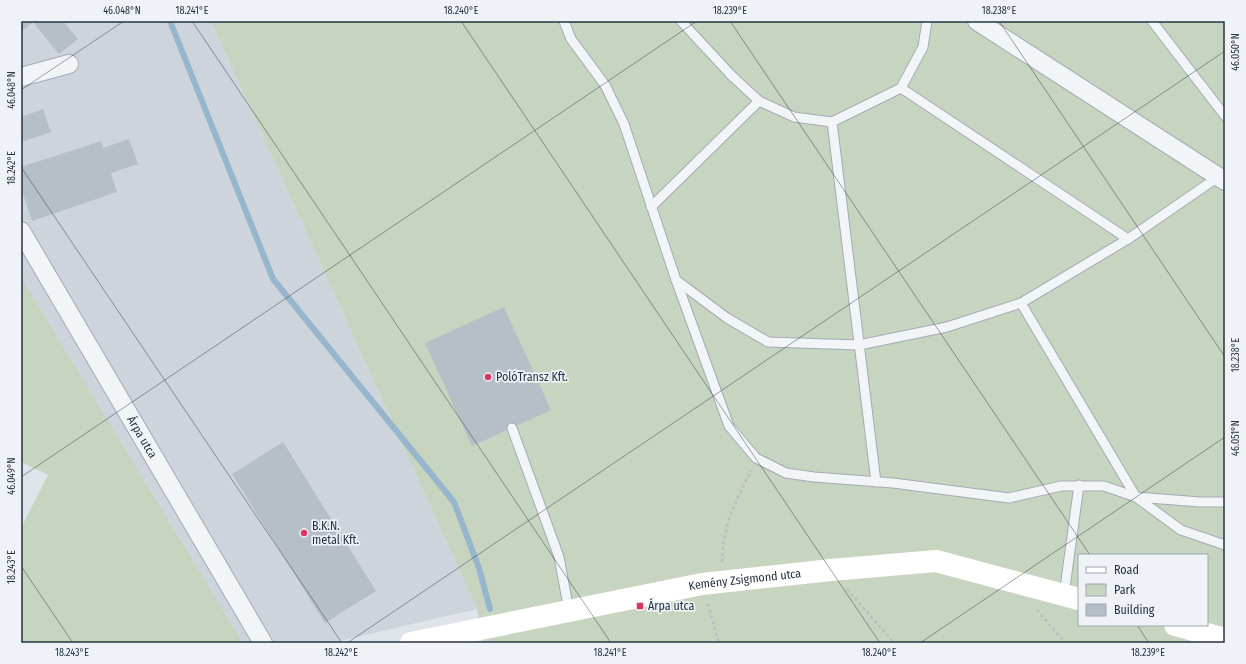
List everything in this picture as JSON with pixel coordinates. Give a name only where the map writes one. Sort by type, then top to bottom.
[{"type":"street","points":[[977,21],[1222,179]]},
{"type":"street","points":[[21,77],[69,64]]},
{"type":"street","name":"Árpa utca","points":[[21,230],[264,643]]},
{"type":"street","name":"Kemény Zsigmond utca","points":[[411,643],[711,583],[936,561],[1072,597]]},
{"type":"street","points":[[1178,626],[1225,639]]},
{"type":"lane","points":[[564,21],[571,39],[605,85],[624,124],[676,280],[729,426],[756,458],[786,473],[1009,498],[1061,486],[1079,485],[1104,486],[1136,497],[1200,502],[1225,502]]},
{"type":"lane","points":[[681,21],[731,75],[759,101],[794,117],[832,122],[900,88],[923,47],[927,21]]},
{"type":"lane","points":[[1152,21],[1225,116]]},
{"type":"lane","points":[[900,88],[1128,239]]},
{"type":"lane","points":[[651,207],[759,101]]},
{"type":"lane","points":[[832,122],[876,482]]},
{"type":"lane","points":[[676,280],[727,318],[768,342],[859,345],[947,327],[1021,303],[1128,239],[1222,179]]},
{"type":"lane","points":[[1021,303],[1136,497],[1181,530],[1225,545]]},
{"type":"lane","points":[[512,428],[559,557],[569,612]]},
{"type":"lane","points":[[1072,597],[1079,485]]},
{"type":"path","points":[[719,643],[711,583],[723,550],[730,517],[756,458]]},
{"type":"path","points":[[832,570],[894,643]]},
{"type":"path","points":[[1022,584],[1030,602],[1065,643]]},
{"type":"shaded area","points":[[21,21],[211,21],[477,609],[330,643],[243,643],[21,277]]},
{"type":"green space","points":[[211,21],[1225,21],[1225,643],[483,643],[477,609]]},
{"type":"green space","points":[[21,277],[243,643],[21,643],[21,528],[48,475],[21,462]]},
{"type":"building","points":[[21,21],[63,21],[78,39],[59,54],[33,22],[21,32]]},
{"type":"building","points":[[43,109],[51,132],[21,142],[21,117]]},
{"type":"building","points":[[129,139],[138,164],[111,173],[117,192],[32,221],[21,188],[21,167],[101,141],[103,148]]},
{"type":"building","name":"PolóTransz Kft.","points":[[504,307],[551,410],[472,446],[425,343]]},
{"type":"building","name":"B.K.N. metal Kft.","points":[[283,442],[376,591],[325,623],[232,474]]},
{"type":"waterway","points":[[170,21],[273,279],[454,502],[479,568],[490,609]]},
{"type":"place","name":"PolóTransz Kft.","points":[[488,377]]},
{"type":"place","name":"B.K.N. metal Kft.","points":[[304,533]]},
{"type":"place","name":"Árpa utca","points":[[640,606]]}]
